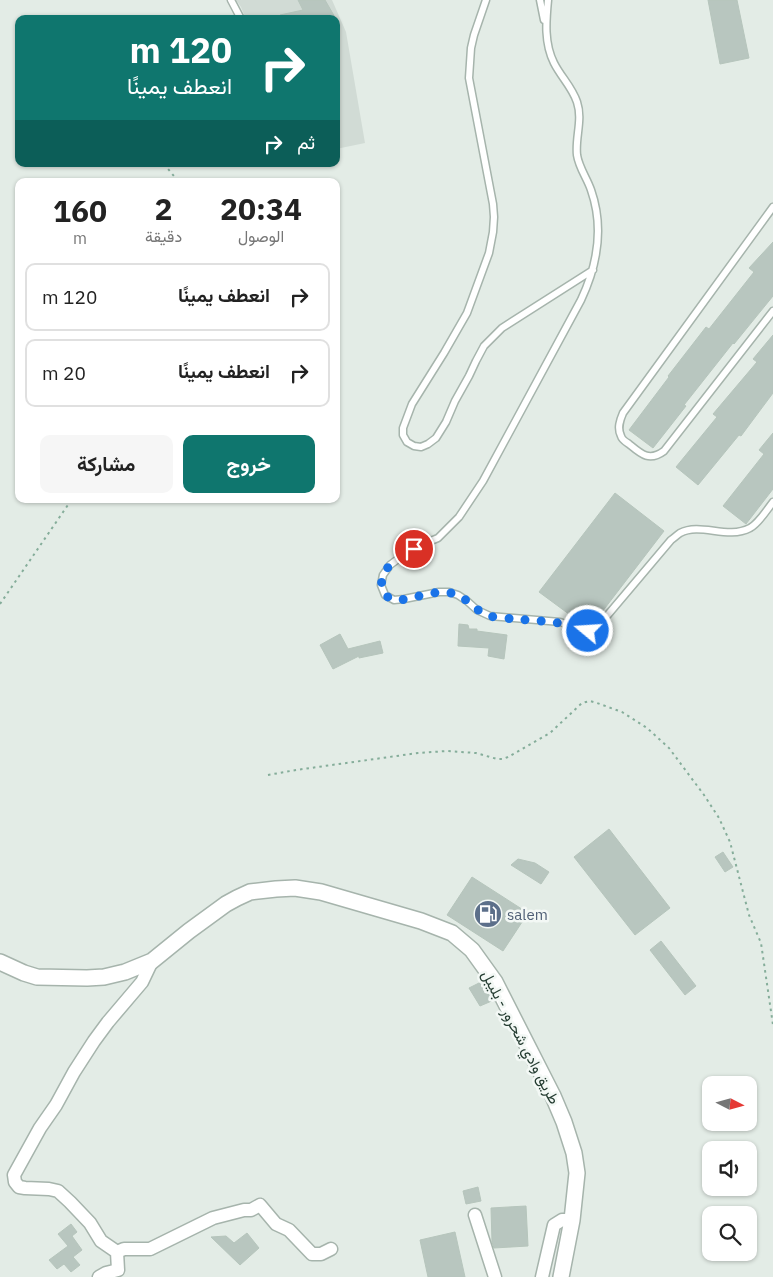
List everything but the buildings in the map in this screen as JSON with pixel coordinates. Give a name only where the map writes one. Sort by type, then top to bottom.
[{"type":"street","name":"طريق وادي شحرور - بليبل","points":[[0,962],[37,977],[104,977],[125,972],[152,961],[226,904],[250,892],[259,890],[295,888],[321,892],[414,919],[452,933],[472,950],[495,982],[553,1096],[574,1153],[577,1174],[572,1220],[561,1277]]},
{"type":"street","points":[[117,1252],[101,1241],[90,1223],[58,1191],[19,1187],[15,1182],[14,1175],[74,1072],[108,1022],[142,982],[152,961]]},
{"type":"street","points":[[117,1252],[124,1249],[150,1250],[213,1218],[251,1210],[260,1205],[276,1224],[289,1230],[312,1254],[321,1254],[330,1249]]},
{"type":"street","points":[[475,1215],[495,1277]]},
{"type":"street","points":[[542,1277],[554,1225],[562,1220],[572,1220]]},
{"type":"street","points":[[99,1277],[106,1273],[117,1273],[117,1252]]},
{"type":"lane","points":[[231,0],[239,15]]},
{"type":"lane","points":[[486,0],[474,34],[469,78],[493,204],[493,232],[489,253],[467,313],[412,404],[403,428],[403,435],[407,442],[421,447],[436,438],[484,346],[502,328],[593,270]]},
{"type":"lane","points":[[540,0],[548,45],[554,63],[573,91],[578,105],[580,120],[577,146],[578,157],[580,167],[591,190],[598,229],[593,270],[581,300],[478,488],[459,517],[438,538],[402,556],[390,565],[383,575],[381,585],[385,595],[394,600],[404,600],[439,592],[449,592],[458,595],[477,610],[490,616],[560,622],[588,631],[595,630],[671,540],[680,533],[690,529],[729,533],[740,532],[751,528],[773,502]]},
{"type":"lane","points":[[546,26],[548,0]]},
{"type":"lane","points":[[773,208],[623,413],[619,430],[621,438],[641,454],[647,456],[653,457],[664,451],[773,311]]},
{"type":"path","points":[[166,167],[176,178]]},
{"type":"path","points":[[0,604],[69,503]]},
{"type":"path","points":[[268,776],[314,767],[447,751],[476,753],[503,759],[550,733],[582,703],[590,701],[622,712],[647,728],[669,748],[719,818],[730,842],[749,915],[761,943],[773,1025]]},
{"type":"shaded area","points":[[236,0],[332,0],[339,15],[244,15]]},
{"type":"shaded area","points":[[340,18],[346,32],[365,143],[340,148]]},
{"type":"place","name":"salem","points":[[488,914]]},
{"type":"route","points":[[414,549],[390,565],[383,575],[381,585],[385,595],[394,600],[449,592],[458,595],[477,610],[490,616],[560,622],[588,631]]}]
